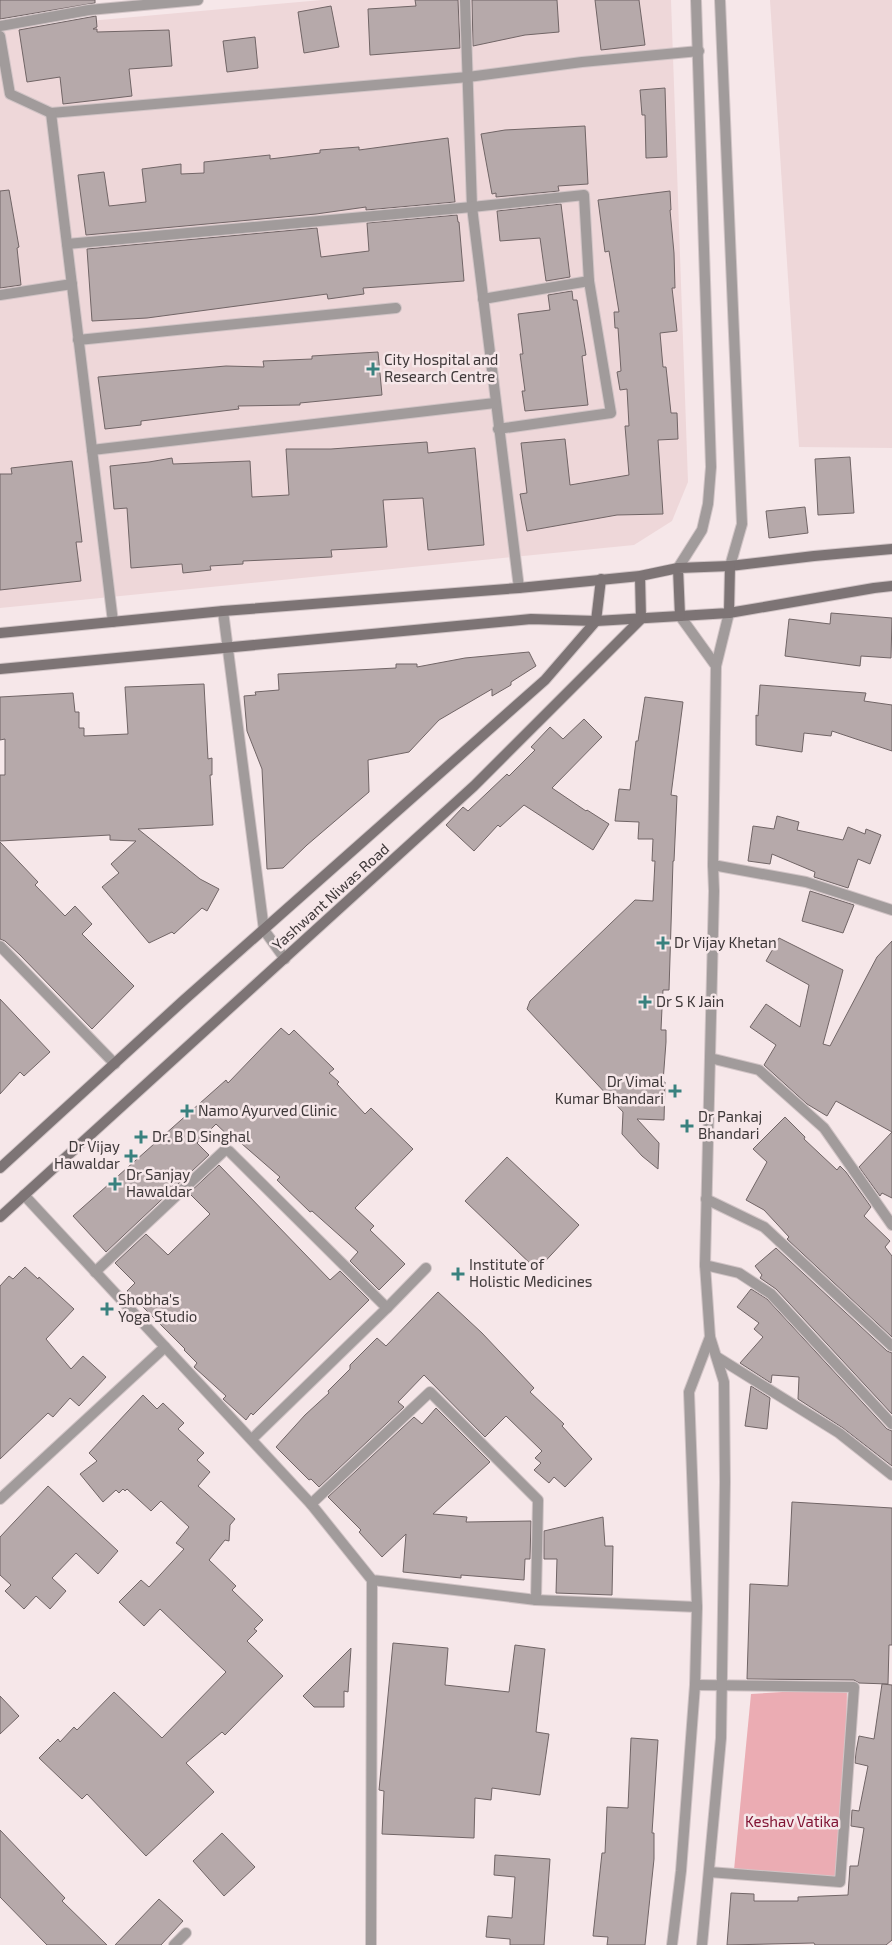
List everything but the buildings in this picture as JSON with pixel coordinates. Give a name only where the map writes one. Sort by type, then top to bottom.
[{"type":"main road","points":[[0,633],[223,611],[519,588],[640,576],[678,568],[730,566],[892,549]]},
{"type":"main road","points":[[729,613],[730,566]]},
{"type":"main road","points":[[678,568],[680,616]]},
{"type":"main road","points":[[640,576],[641,619]]},
{"type":"main road","points":[[596,621],[602,579]]},
{"type":"main road","points":[[0,670],[531,619],[596,621],[729,613],[892,586]]},
{"type":"main road","name":"Yashwant Niwas Road","points":[[0,1217],[474,786],[641,619]]},
{"type":"main road","name":"Yashwant Niwas Road","points":[[0,1168],[114,1064],[546,680],[596,621]]},
{"type":"street","points":[[0,26],[89,10],[198,0]]},
{"type":"street","points":[[465,0],[472,207],[519,588]]},
{"type":"street","points":[[678,568],[702,530],[708,504],[712,467],[696,0]]},
{"type":"street","points":[[720,0],[742,524],[730,566]]},
{"type":"street","points":[[0,36],[10,94],[51,113],[468,77],[582,62],[699,51]]},
{"type":"street","points":[[51,113],[113,622]]},
{"type":"street","points":[[67,244],[584,195],[589,281],[611,413],[498,429]]},
{"type":"street","points":[[483,299],[589,281]]},
{"type":"street","points":[[0,295],[72,284]]},
{"type":"street","points":[[78,340],[396,308]]},
{"type":"street","points":[[92,450],[495,403]]},
{"type":"street","points":[[223,611],[264,930],[284,960]]},
{"type":"street","points":[[702,1945],[721,1738],[725,1482],[724,1382],[710,1337],[705,1265],[714,891],[716,666],[729,613]]},
{"type":"street","points":[[680,616],[716,666]]},
{"type":"street","points":[[713,865],[806,882],[892,910]]},
{"type":"street","points":[[0,946],[114,1064]]},
{"type":"street","points":[[710,1058],[759,1070],[824,1128],[892,1225]]},
{"type":"street","points":[[95,1272],[224,1150],[229,1151],[387,1308]]},
{"type":"street","points":[[24,1195],[311,1504],[372,1580],[371,1945]]},
{"type":"street","points":[[706,1199],[764,1227],[892,1346]]},
{"type":"street","points":[[705,1265],[739,1272],[771,1294],[892,1424]]},
{"type":"street","points":[[252,1440],[426,1268]]},
{"type":"street","points":[[672,1945],[681,1871],[695,1685],[697,1607],[689,1392],[710,1337]]},
{"type":"street","points":[[0,1499],[166,1347]]},
{"type":"street","points":[[716,1357],[839,1433],[892,1475]]},
{"type":"street","points":[[311,1504],[430,1392],[538,1500],[536,1600]]},
{"type":"street","points":[[372,1580],[536,1600],[697,1607]]},
{"type":"street","points":[[695,1685],[854,1687],[840,1882],[709,1872]]},
{"type":"street","points":[[174,1945],[186,1933]]},
{"type":"shaded area","points":[[322,0],[671,0],[688,482],[672,521],[634,545],[0,608],[0,29]]},
{"type":"shaded area","points":[[770,0],[892,0],[892,448],[799,447]]},
{"type":"green space","name":"Keshav Vatika","points":[[847,1688],[844,1880],[734,1870],[751,1694]]},
{"type":"place","name":"City Hospital and Research Centre","points":[[373,369]]},
{"type":"place","name":"Dr Vijay Khetan","points":[[663,943]]},
{"type":"place","name":"Dr S K Jain","points":[[645,1002]]},
{"type":"place","name":"Dr Vimal Kumar Bhandari","points":[[675,1091]]},
{"type":"place","name":"Namo Ayurved Clinic","points":[[187,1111]]},
{"type":"place","name":"Dr Pankaj Bhandari","points":[[687,1126]]},
{"type":"place","name":"Dr. B D Singhal","points":[[141,1137]]},
{"type":"place","name":"Dr Vijay Hawaldar","points":[[131,1156]]},
{"type":"place","name":"Dr Sanjay Hawaldar","points":[[115,1184]]},
{"type":"place","name":"Institute of Holistic Medicines","points":[[458,1274]]},
{"type":"place","name":"Shobha's Yoga Studio","points":[[107,1309]]}]
